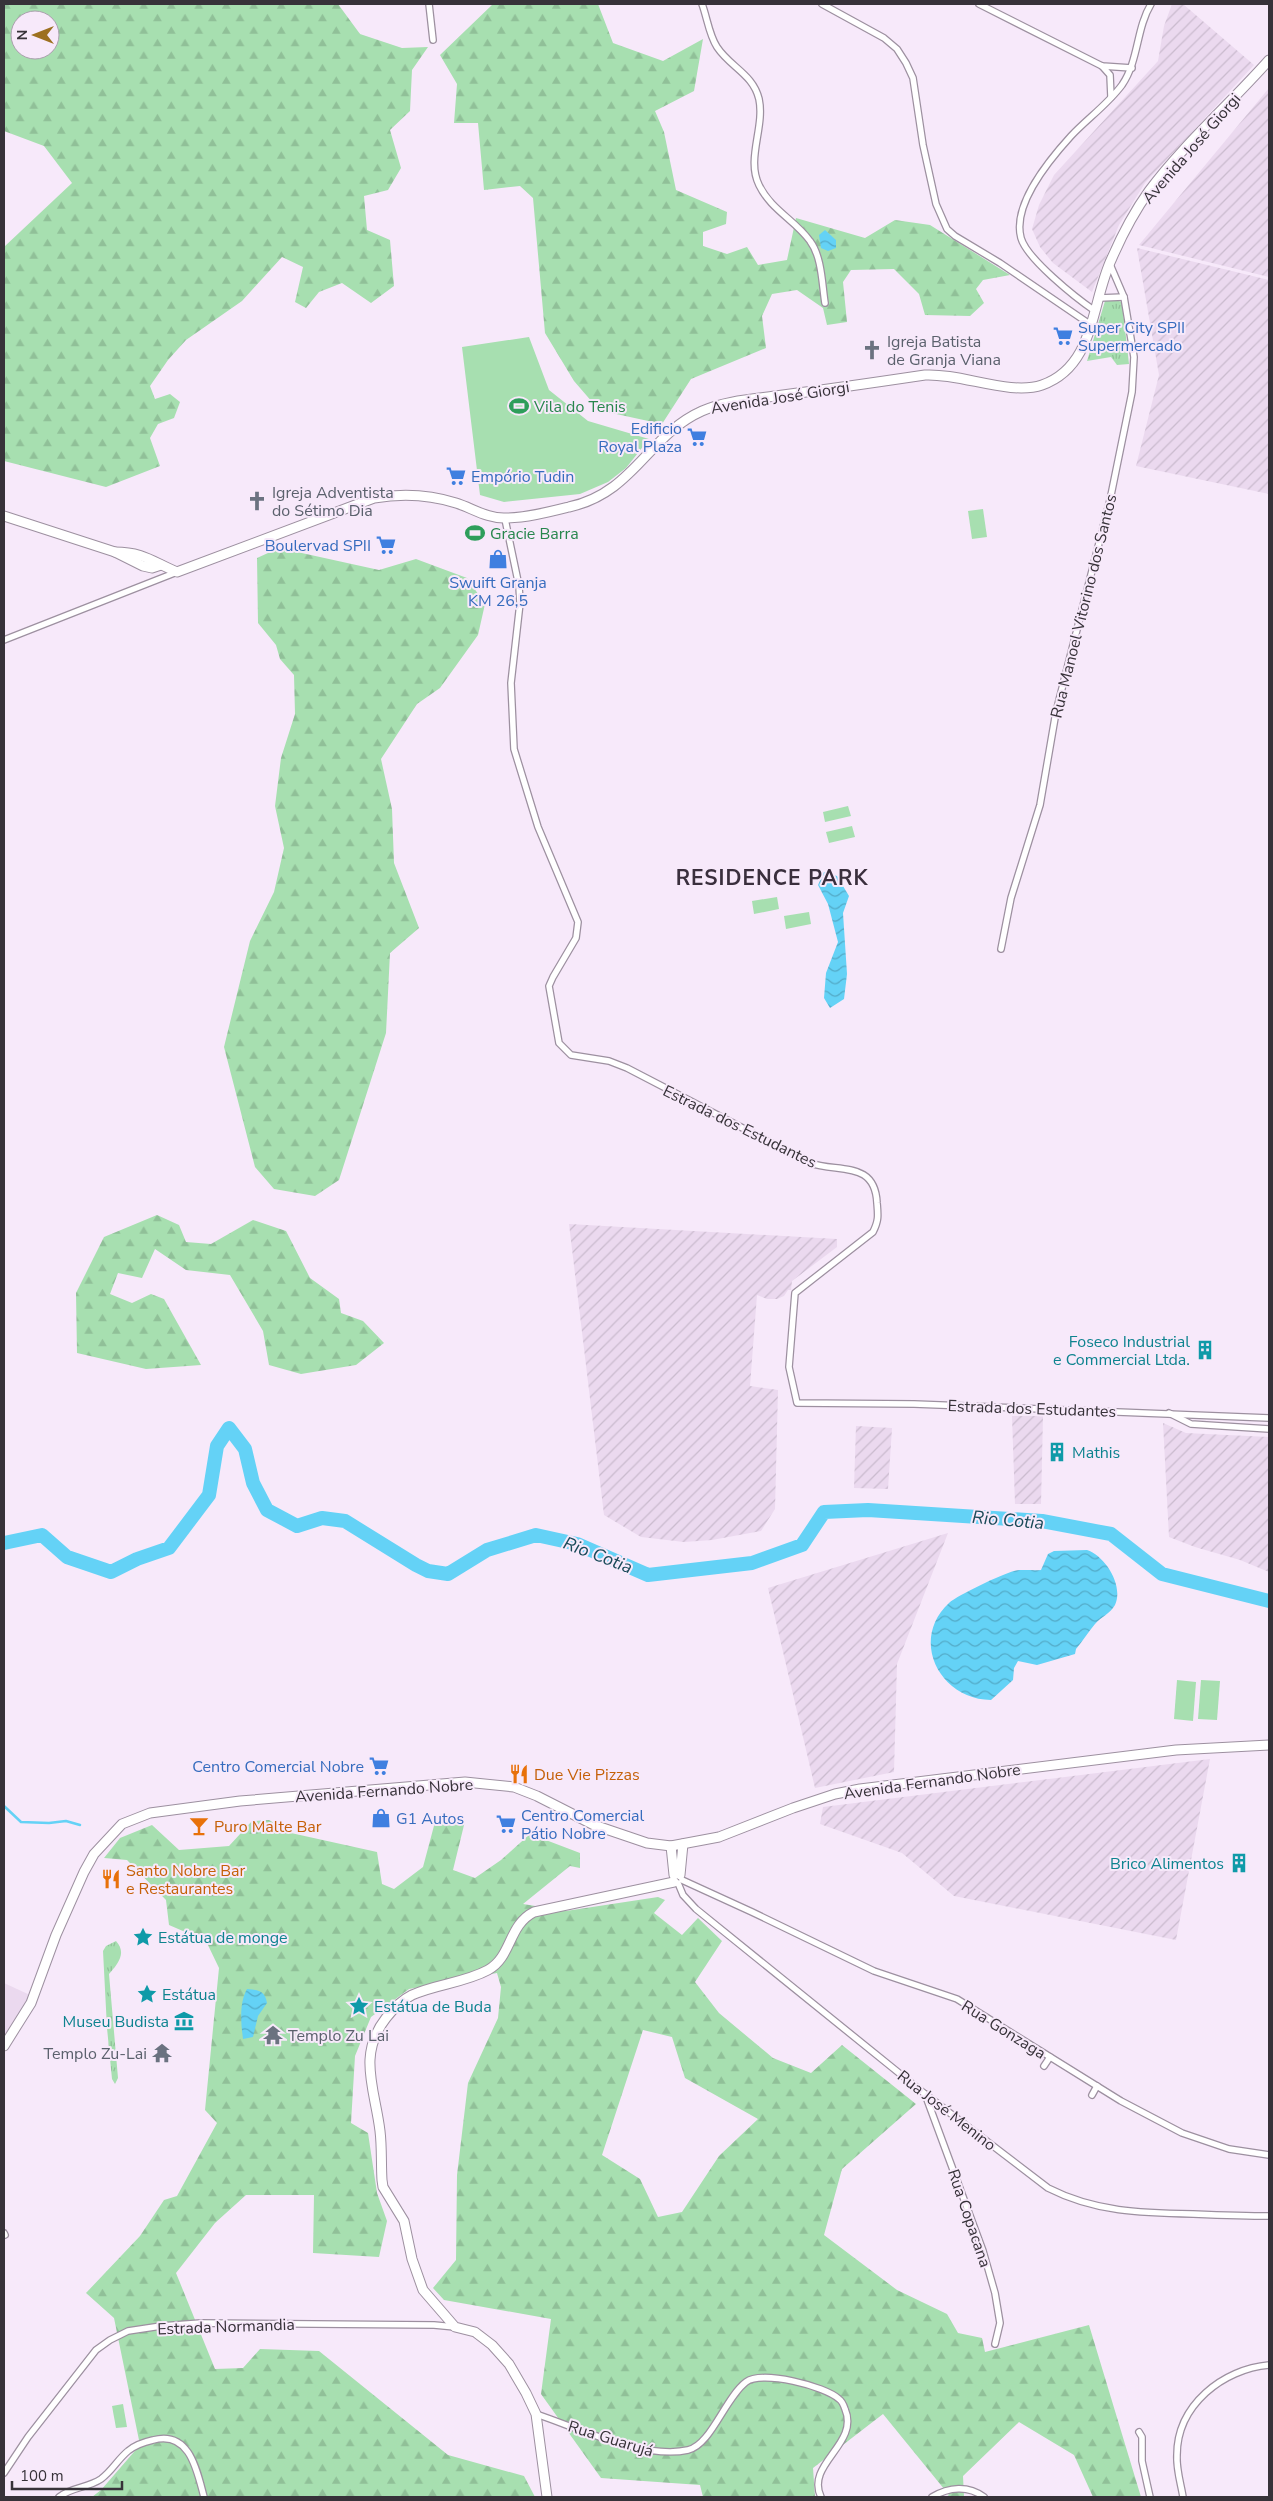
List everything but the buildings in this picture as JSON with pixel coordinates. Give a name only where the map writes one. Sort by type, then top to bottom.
[{"type":"street","points":[[429,4],[433,40]]},
{"type":"street","points":[[702,4],[717,47],[749,78],[756,88],[759,102],[754,171],[758,183],[778,212],[810,241],[816,254],[825,303]]},
{"type":"street","points":[[822,4],[884,38],[897,49],[906,63],[913,78],[923,145],[936,204],[948,229],[955,236],[1022,277],[1073,314],[1091,324]]},
{"type":"street","points":[[979,4],[1102,66],[1110,75],[1111,97]]},
{"type":"street","points":[[1096,311],[1063,286],[1026,249],[1019,225],[1020,214],[1035,183],[1069,138],[1111,97],[1132,68],[1142,22],[1151,4]]},
{"type":"street","name":"Avenida José Giorgi","points":[[177,572],[374,498],[397,494],[428,495],[480,513],[505,519],[571,507],[598,498],[616,487],[676,427],[700,411],[717,405],[925,375],[950,375],[995,386],[1040,386],[1064,372],[1076,360],[1096,311],[1110,262],[1121,238],[1148,192],[1269,60]]},
{"type":"street","points":[[1102,66],[1132,68]]},
{"type":"street","name":"Rua Manoel Vitorino dos Santos","points":[[1001,949],[1011,898],[1040,805],[1056,712],[1110,500],[1132,392],[1134,357],[1124,297],[1110,262]]},
{"type":"street","points":[[1099,298],[1124,297]]},
{"type":"street","points":[[4,516],[115,552],[143,566],[152,568],[160,565],[177,572]]},
{"type":"street","name":"Estrada dos Estudantes","points":[[505,519],[520,586],[520,603],[511,683],[514,749],[538,826],[578,922],[576,938],[549,986],[559,1043],[571,1055],[609,1061],[628,1068],[810,1163],[821,1167],[859,1170],[868,1176],[876,1193],[880,1219],[873,1232],[795,1293],[790,1367],[797,1403],[921,1404],[1167,1412],[1269,1418]]},
{"type":"street","points":[[4,640],[177,572]]},
{"type":"street","name":"Estrada dos Estudantes","points":[[1167,1412],[1180,1420],[1199,1425],[1269,1429]]},
{"type":"street","points":[[1199,1425],[1200,1414]]},
{"type":"street","name":"Avenida Fernando Nobre","points":[[4,2046],[31,2003],[56,1934],[94,1854],[105,1840],[122,1824],[150,1813],[240,1801],[474,1782],[514,1787],[538,1796],[594,1825],[646,1842],[671,1846],[719,1837],[793,1808],[835,1794],[860,1789],[1176,1750],[1269,1745]]},
{"type":"street","points":[[455,2327],[423,2290],[412,2258],[404,2221],[383,2187],[380,2133],[370,2073],[372,2042],[391,2011],[413,1995],[470,1979],[490,1969],[501,1958],[519,1923],[534,1912],[678,1879],[683,1844]]},
{"type":"street","name":"Rua José Menino","points":[[671,1846],[683,1896],[696,1909],[925,2094],[1024,2172],[1048,2188],[1070,2199],[1094,2206],[1128,2212],[1269,2216]]},
{"type":"street","name":"Rua Gonzaga","points":[[678,1879],[752,1912],[874,1971],[957,1999],[1097,2086],[1182,2133],[1229,2149],[1269,2155]]},
{"type":"street","points":[[1044,2066],[1050,2057]]},
{"type":"street","points":[[1092,2095],[1097,2086]]},
{"type":"street","name":"Rua Copacana","points":[[925,2094],[980,2242],[992,2284],[1000,2323],[995,2344]]},
{"type":"street","name":"Estrada Normandia","points":[[4,2473],[28,2437],[96,2350],[128,2331],[161,2326],[201,2324],[434,2325],[455,2327],[475,2332],[492,2345],[509,2364],[536,2414],[547,2497]]},
{"type":"street","points":[[1183,2497],[1176,2456],[1181,2430],[1194,2406],[1205,2392],[1226,2376],[1250,2366],[1269,2365]]},
{"type":"street","name":"Rua Guarujá","points":[[536,2414],[646,2451],[668,2453],[691,2450],[706,2438],[730,2397],[748,2380],[760,2378],[790,2380],[840,2399],[847,2415],[847,2431],[817,2480],[817,2490],[821,2497]]},
{"type":"street","points":[[1139,2432],[1142,2437],[1142,2461],[1150,2497]]},
{"type":"street","points":[[59,2497],[65,2492],[101,2479],[129,2450],[143,2442],[158,2438],[171,2439],[184,2446],[193,2458],[204,2497]]},
{"type":"street","points":[[932,2497],[953,2488],[967,2489],[984,2497]]},
{"type":"shaded area","points":[[1172,4],[1183,4],[1254,65],[1145,183],[1119,225],[1092,292],[1053,263],[1040,247],[1032,229],[1039,205],[1054,175],[1158,61],[1164,26]]},
{"type":"shaded area","points":[[1269,88],[1269,277],[1139,245]]},
{"type":"shaded area","points":[[1137,248],[1269,280],[1269,494],[1136,466],[1159,375]]},
{"type":"shaded area","points":[[569,1224],[837,1239],[837,1247],[792,1281],[791,1290],[788,1290],[784,1296],[777,1299],[767,1299],[757,1295],[750,1386],[778,1390],[775,1509],[761,1531],[712,1540],[684,1542],[641,1537],[604,1515]]},
{"type":"shaded area","points":[[1012,1416],[1043,1416],[1041,1504],[1015,1504]]},
{"type":"shaded area","points":[[1163,1423],[1186,1433],[1269,1437],[1269,1572],[1240,1560],[1195,1547],[1169,1537]]},
{"type":"shaded area","points":[[856,1426],[892,1428],[888,1489],[854,1488]]},
{"type":"shaded area","points":[[948,1533],[897,1664],[894,1772],[815,1788],[768,1588]]},
{"type":"shaded area","points":[[1210,1759],[1176,1940],[954,1896],[902,1853],[820,1824],[823,1807]]},
{"type":"shaded area","points":[[4,1983],[30,1995],[19,2018],[4,2040]]},
{"type":"green space","points":[[4,4],[338,4],[360,34],[402,48],[428,47],[412,70],[410,111],[390,130],[401,168],[388,190],[364,196],[367,230],[390,240],[394,286],[371,303],[342,283],[319,292],[306,308],[295,302],[303,267],[282,257],[242,301],[186,340],[168,360],[150,386],[155,399],[170,394],[180,402],[174,418],[158,424],[150,438],[160,466],[106,487],[4,461],[4,247],[72,183],[44,146],[4,131]]},
{"type":"green space","points":[[493,4],[598,4],[613,43],[663,61],[703,39],[694,91],[655,111],[664,132],[676,190],[727,212],[726,224],[703,232],[703,246],[727,254],[747,247],[758,265],[787,260],[796,218],[865,238],[895,220],[930,225],[1010,275],[983,280],[976,289],[984,303],[970,316],[925,315],[919,294],[894,269],[851,270],[843,282],[847,322],[827,325],[823,308],[797,290],[772,294],[762,316],[766,348],[691,379],[662,424],[607,412],[593,403],[574,381],[545,333],[533,198],[520,186],[484,190],[478,123],[454,123],[457,84],[440,55]]},
{"type":"green space","points":[[1109,298],[1122,302],[1129,364],[1117,365],[1111,357],[1087,361],[1105,301]]},
{"type":"green space","name":"Vila do Tenis","points":[[529,337],[549,390],[588,421],[649,439],[626,468],[608,482],[580,494],[504,502],[480,495],[462,347]]},
{"type":"green space","points":[[983,509],[987,537],[972,539],[968,511]]},
{"type":"green space","points":[[279,548],[379,570],[416,559],[467,578],[485,604],[478,635],[440,688],[417,704],[381,759],[392,809],[394,863],[419,928],[390,953],[386,1033],[339,1180],[315,1196],[274,1189],[255,1167],[224,1047],[250,941],[274,892],[284,848],[275,806],[281,758],[295,714],[294,675],[280,659],[276,645],[258,623],[257,558]]},
{"type":"green space","points":[[848,806],[851,816],[825,822],[823,812]]},
{"type":"green space","points":[[852,826],[855,837],[829,843],[826,832]]},
{"type":"green space","points":[[777,897],[779,909],[754,914],[752,901]]},
{"type":"green space","points":[[809,912],[811,924],[786,929],[784,916]]},
{"type":"green space","points":[[157,1215],[179,1225],[186,1242],[211,1244],[253,1220],[286,1231],[310,1278],[339,1299],[341,1313],[363,1321],[384,1343],[356,1365],[301,1374],[269,1365],[263,1331],[230,1275],[186,1270],[155,1249],[142,1278],[118,1273],[110,1294],[132,1303],[151,1294],[164,1299],[201,1365],[146,1369],[77,1353],[76,1293],[104,1237]]},
{"type":"green space","points":[[1177,1680],[1196,1682],[1193,1721],[1174,1719]]},
{"type":"green space","points":[[1201,1680],[1220,1681],[1217,1720],[1198,1719]]},
{"type":"green space","points":[[269,1820],[291,1833],[377,1852],[382,1884],[394,1889],[423,1867],[435,1822],[465,1821],[453,1870],[475,1878],[501,1860],[530,1834],[580,1853],[580,1868],[570,1866],[523,1904],[566,1911],[658,1897],[665,1900],[654,1913],[682,1935],[698,1918],[722,1941],[695,1982],[719,2013],[773,2058],[811,2073],[842,2045],[916,2104],[842,2169],[824,2235],[897,2290],[947,2314],[958,2333],[982,2338],[985,2352],[1089,2325],[1141,2497],[1093,2497],[1074,2455],[1019,2422],[963,2476],[964,2497],[946,2497],[949,2495],[883,2414],[813,2468],[815,2497],[703,2497],[700,2485],[601,2478],[541,2394],[551,2319],[444,2300],[433,2288],[456,2260],[457,2175],[468,2083],[498,2018],[501,1987],[497,1973],[409,1989],[371,2017],[355,2056],[351,2123],[368,2133],[377,2193],[387,2221],[379,2257],[313,2253],[314,2195],[246,2195],[215,2223],[176,2273],[215,2369],[243,2368],[260,2349],[319,2351],[448,2455],[524,2476],[535,2497],[92,2497],[101,2490],[140,2445],[114,2318],[86,2293],[140,2236],[164,2200],[177,2196],[217,2123],[205,2110],[219,1968],[206,1941],[169,1925],[166,1900],[127,1860],[104,1858],[120,1838],[152,1825],[179,1850],[229,1846],[252,1821]],"holes":[[[643,2030],[672,2037],[685,2078],[758,2119],[719,2156],[682,2212],[658,2217],[640,2179],[602,2155]]]},
{"type":"green space","points":[[116,1941],[121,1954],[118,1962],[109,1974],[118,2078],[115,2084],[112,2079],[107,2028],[103,1951],[106,1946]]},
{"type":"green space","points":[[123,2404],[127,2427],[116,2428],[112,2406]]},
{"type":"water","points":[[825,230],[836,240],[836,248],[828,251],[821,248],[819,235]]},
{"type":"water","points":[[824,872],[837,876],[849,896],[843,913],[847,974],[844,999],[830,1008],[824,998],[826,973],[838,942],[828,904],[818,885]]},
{"type":"water","points":[[1087,1550],[1100,1558],[1111,1572],[1115,1580],[1117,1597],[1113,1608],[1092,1627],[1076,1649],[1075,1654],[1037,1665],[1018,1661],[1014,1668],[1013,1680],[991,1700],[973,1697],[957,1690],[945,1679],[936,1665],[931,1650],[932,1634],[937,1618],[949,1603],[970,1590],[1008,1573],[1017,1570],[1041,1570],[1048,1554],[1054,1551]]},
{"type":"water","points":[[247,1989],[261,1992],[265,1996],[267,2003],[258,2016],[253,2037],[243,2039],[242,2007]]},
{"type":"waterway","name":"Rio Cotia","points":[[4,1543],[42,1535],[67,1557],[111,1572],[137,1559],[169,1548],[209,1495],[217,1446],[229,1428],[245,1449],[253,1483],[267,1510],[297,1526],[322,1518],[345,1521],[428,1571],[448,1574],[487,1550],[536,1535],[577,1544],[648,1575],[752,1563],[802,1545],[824,1512],[868,1510],[1042,1521],[1111,1534],[1162,1574],[1269,1601]]},
{"type":"waterway","points":[[4,1806],[21,1822],[49,1823],[66,1821],[80,1825]]},
{"type":"place","name":"Super City SPII Supermercado","points":[[1063,336]]},
{"type":"place","name":"Igreja Batista de Granja Viana","points":[[872,350]]},
{"type":"place","name":"Vila do Tenis","points":[[519,406]]},
{"type":"place","name":"Edificio Royal Plaza","points":[[697,437]]},
{"type":"place","name":"Empório Tudin","points":[[456,476]]},
{"type":"place","name":"Igreja Adventista do Sétimo Dia","points":[[257,501]]},
{"type":"place","name":"Gracie Barra","points":[[475,533]]},
{"type":"place","name":"Boulervad SPII","points":[[386,545]]},
{"type":"place","name":"Swuift Granja KM 26,5","points":[[498,559]]},
{"type":"place","name":"Foseco Industrial e Commercial Ltda.","points":[[1205,1350]]},
{"type":"place","name":"Mathis","points":[[1057,1452]]},
{"type":"place","name":"Centro Comercial Nobre","points":[[379,1766]]},
{"type":"place","name":"Due Vie Pizzas","points":[[519,1774]]},
{"type":"place","name":"G1 Autos","points":[[381,1818]]},
{"type":"place","name":"Centro Comercial Pátio Nobre","points":[[506,1824]]},
{"type":"place","name":"Puro Malte Bar","points":[[199,1826]]},
{"type":"place","name":"Brico Alimentos","points":[[1239,1863]]},
{"type":"place","name":"Santo Nobre Bar e Restaurantes","points":[[111,1879]]},
{"type":"place","name":"Estátua de monge","points":[[143,1937]]},
{"type":"place","name":"Estátua","points":[[147,1994]]},
{"type":"place","name":"Estátua de Buda","points":[[359,2006]]},
{"type":"place","name":"Museu Budista","points":[[184,2021]]},
{"type":"place","name":"Templo Zu Lai","points":[[273,2035]]},
{"type":"place","name":"Templo Zu-Lai","points":[[162,2053]]},
{"type":"district","name":"RESIDENCE PARK","points":[[772,878]]}]
